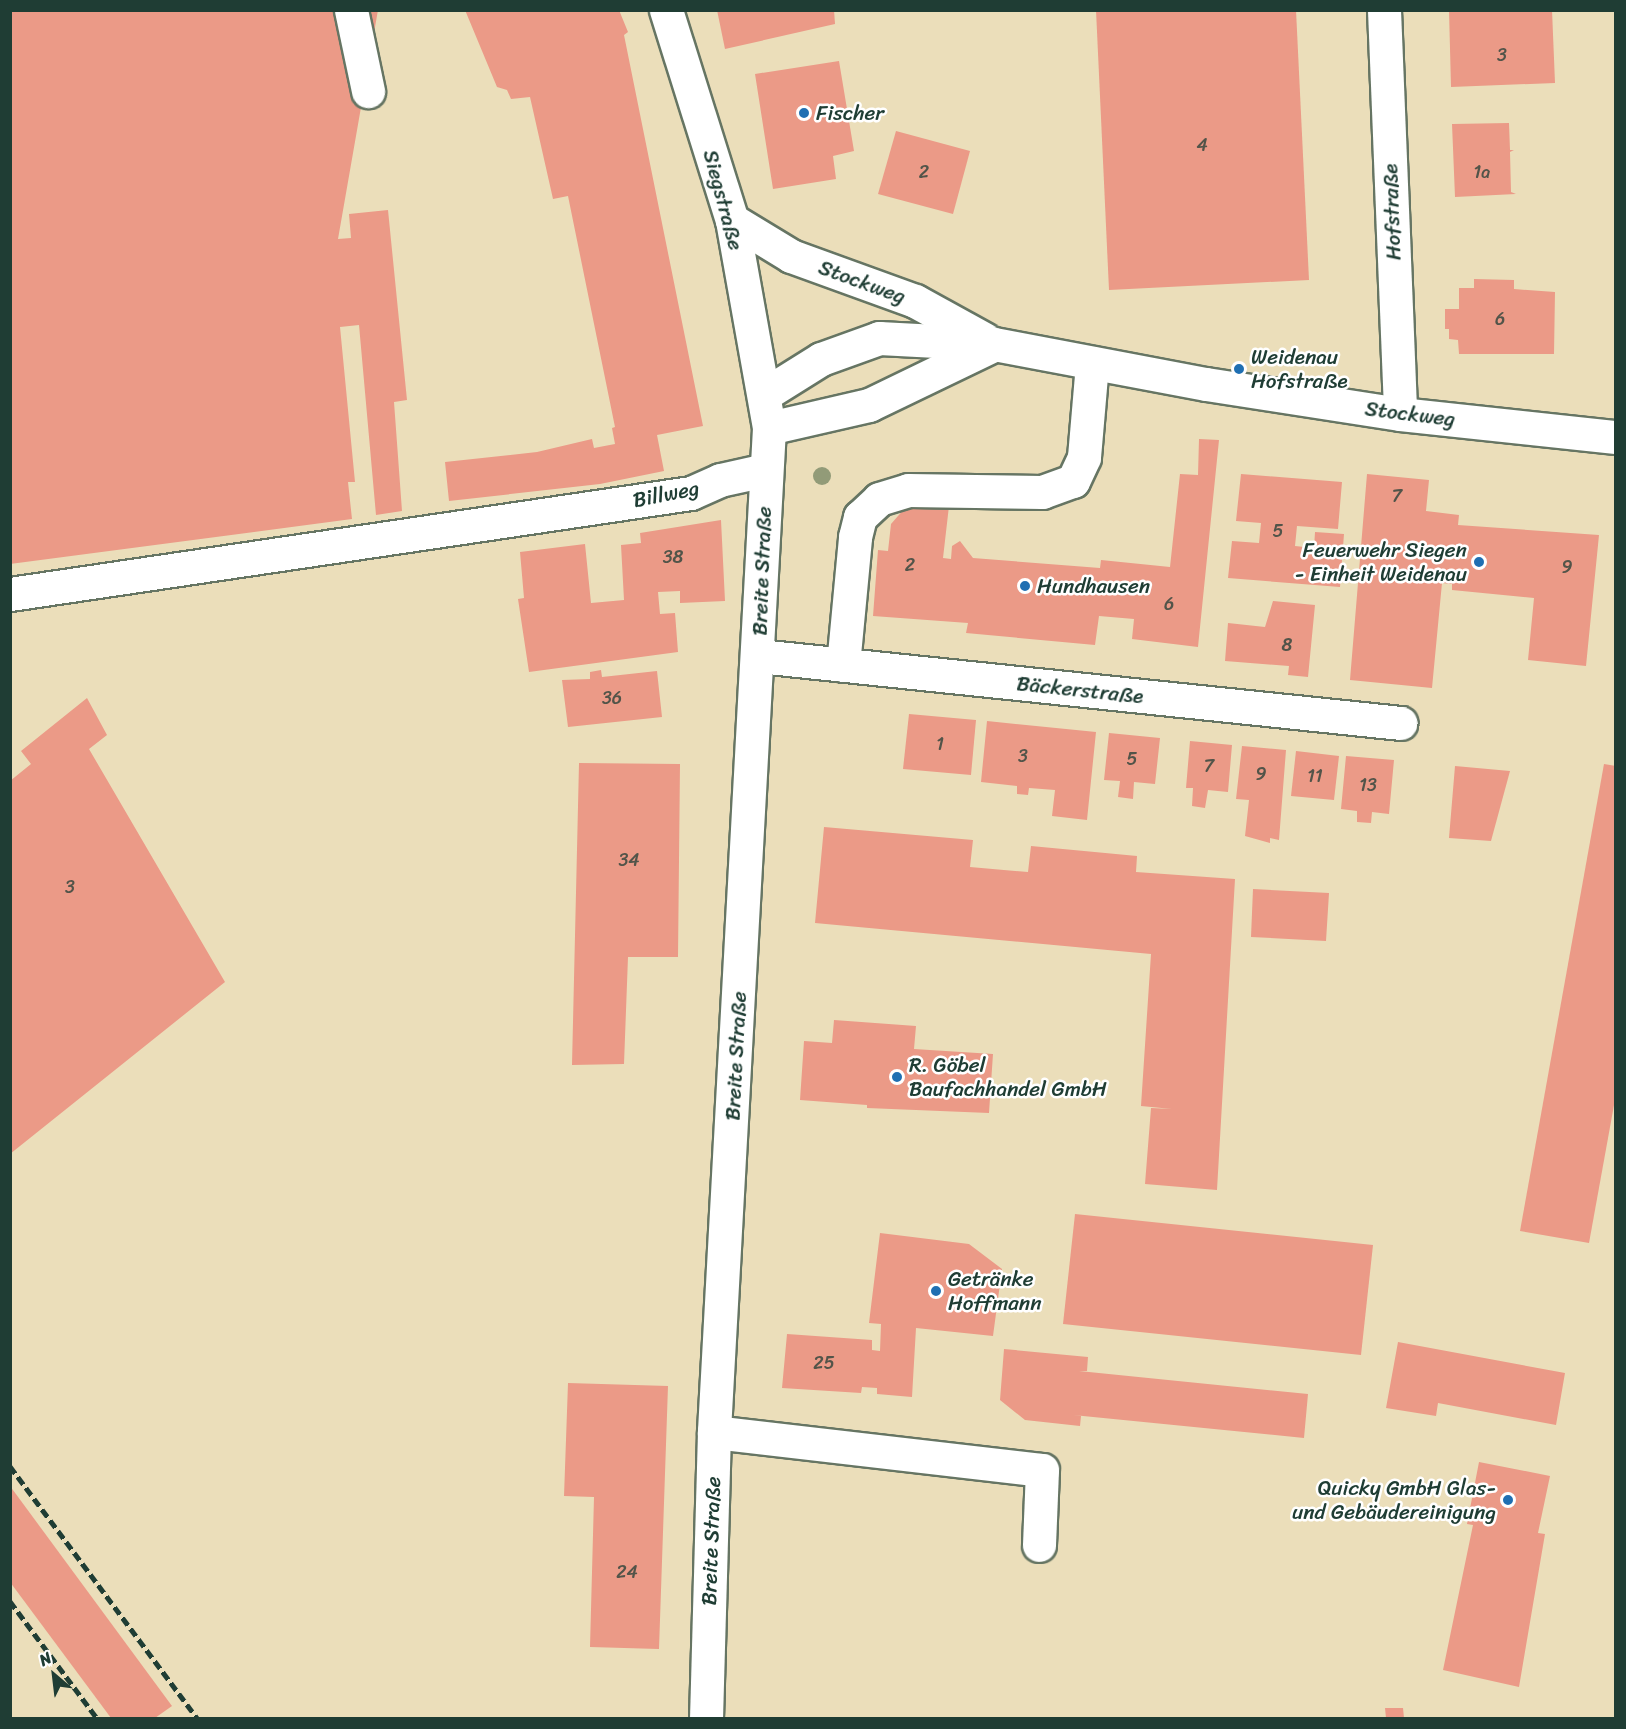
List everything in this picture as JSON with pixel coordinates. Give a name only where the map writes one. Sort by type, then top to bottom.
[{"type":"street","points":[[351,10],[368,91]]},
{"type":"street","name":"Siegstraße","points":[[666,10],[732,220],[765,394]]},
{"type":"street","name":"Hofstraße","points":[[1384,10],[1400,414]]},
{"type":"street","name":"Stockweg","points":[[732,220],[791,256],[915,302],[994,344]]},
{"type":"street","name":"Stockweg","points":[[765,394],[821,358],[879,338],[994,344],[1092,363],[1400,414],[1616,437]]},
{"type":"street","points":[[769,428],[869,405],[994,344]]},
{"type":"street","points":[[843,664],[855,537],[860,518],[879,500],[908,490],[1042,492],[1073,481],[1084,457],[1092,363]]},
{"type":"street","name":"Breite Straße","points":[[706,1719],[714,1432],[759,656],[769,428],[765,394]]},
{"type":"street","name":"Billweg","points":[[10,594],[564,510],[691,493],[720,480],[766,470]]},
{"type":"street","name":"Bäckerstraße","points":[[759,656],[1401,723]]},
{"type":"street","points":[[714,1432],[1042,1470],[1039,1545]]},
{"type":"building","points":[[10,10],[378,10],[338,239],[351,238],[349,214],[388,210],[407,400],[394,402],[402,511],[376,515],[359,325],[340,327],[355,482],[348,482],[352,519],[10,564]]},
{"type":"building","points":[[465,10],[619,10],[628,32],[624,35],[703,426],[657,435],[664,471],[600,484],[449,501],[445,462],[537,452],[592,439],[594,448],[615,444],[612,428],[615,427],[568,196],[553,199],[530,97],[511,99],[507,90],[497,87]]},
{"type":"building","points":[[717,10],[834,10],[835,24],[725,49]]},
{"type":"building","points":[[1096,10],[1296,10],[1309,280],[1109,290]]},
{"type":"building","points":[[1449,10],[1552,10],[1555,83],[1451,87]]},
{"type":"building","name":"Fischer","points":[[839,61],[854,151],[833,156],[836,179],[773,189],[755,74]]},
{"type":"building","points":[[1509,123],[1510,150],[1514,150],[1510,152],[1511,192],[1516,194],[1455,197],[1452,124]]},
{"type":"building","points":[[896,131],[970,151],[953,214],[878,194]]},
{"type":"building","points":[[1474,279],[1514,280],[1514,289],[1555,292],[1554,354],[1459,354],[1458,340],[1449,339],[1449,329],[1445,329],[1445,309],[1459,309],[1459,288],[1474,288]]},
{"type":"building","points":[[1199,439],[1219,440],[1198,647],[1132,639],[1134,619],[1099,616],[1095,645],[966,633],[968,623],[873,616],[878,550],[888,551],[891,524],[905,508],[949,506],[943,558],[951,559],[952,546],[960,541],[973,558],[1100,568],[1101,560],[1170,567],[1180,474],[1198,475]]},
{"type":"building","points":[[1241,474],[1342,482],[1338,529],[1297,526],[1295,546],[1314,548],[1315,532],[1344,534],[1340,587],[1228,578],[1232,541],[1259,543],[1261,523],[1236,521]]},
{"type":"building","points":[[1367,474],[1429,480],[1426,511],[1459,515],[1458,525],[1599,535],[1586,666],[1528,660],[1534,598],[1452,590],[1452,584],[1442,583],[1432,688],[1350,680]]},
{"type":"building","points":[[721,520],[725,601],[680,603],[680,591],[658,592],[660,614],[675,613],[678,652],[529,672],[518,599],[524,598],[520,552],[585,544],[591,603],[624,600],[621,545],[641,543],[640,533]]},
{"type":"building","points":[[1273,601],[1315,605],[1308,677],[1288,675],[1289,666],[1225,661],[1228,623],[1265,627]]},
{"type":"building","points":[[601,670],[602,677],[657,671],[662,717],[568,727],[562,680],[590,679],[590,672]]},
{"type":"building","points":[[87,698],[107,735],[89,749],[225,982],[10,1154],[10,781],[31,764],[21,751]]},
{"type":"building","points":[[909,714],[976,720],[971,775],[903,769]]},
{"type":"building","points":[[987,721],[1096,732],[1087,820],[1052,816],[1055,790],[1029,788],[1028,795],[1017,794],[1017,786],[981,782]]},
{"type":"building","points":[[1109,733],[1160,738],[1155,784],[1134,782],[1133,799],[1118,797],[1120,781],[1104,780]]},
{"type":"building","points":[[1190,741],[1232,745],[1228,792],[1208,790],[1205,808],[1192,806],[1193,788],[1186,788]]},
{"type":"building","points":[[1242,746],[1286,750],[1279,840],[1270,838],[1270,843],[1245,836],[1249,800],[1236,799]]},
{"type":"building","points":[[1296,751],[1339,756],[1334,800],[1291,796]]},
{"type":"building","points":[[1346,756],[1394,760],[1389,814],[1372,812],[1371,823],[1357,822],[1357,811],[1341,809]]},
{"type":"building","points":[[579,763],[680,764],[678,957],[628,957],[624,1064],[572,1065]]},
{"type":"building","points":[[1604,764],[1616,766],[1616,1094],[1589,1243],[1520,1231]]},
{"type":"building","points":[[1455,766],[1510,771],[1491,841],[1449,838]]},
{"type":"building","points":[[824,827],[973,840],[970,867],[1028,872],[1031,846],[1137,856],[1136,872],[1235,879],[1217,1190],[1145,1184],[1151,1108],[1172,1109],[1141,1106],[1151,954],[815,923]]},
{"type":"building","points":[[1253,889],[1329,893],[1326,941],[1251,937]]},
{"type":"building","name":"R. Göbel Baufachhandel GmbH","points":[[834,1020],[916,1026],[914,1049],[993,1054],[989,1113],[867,1108],[867,1105],[800,1100],[804,1041],[832,1043]]},
{"type":"building","points":[[1075,1214],[1373,1245],[1361,1355],[1063,1324]]},
{"type":"building","points":[[880,1233],[969,1244],[1002,1269],[993,1336],[916,1328],[912,1397],[877,1394],[877,1388],[862,1387],[861,1393],[782,1388],[787,1334],[872,1340],[872,1350],[880,1351],[881,1324],[869,1323]]},
{"type":"building","points":[[1398,1342],[1565,1373],[1556,1425],[1438,1403],[1436,1416],[1386,1408]]},
{"type":"building","points":[[1004,1349],[1088,1357],[1087,1371],[1079,1371],[1308,1394],[1304,1438],[1073,1415],[1081,1416],[1080,1426],[1025,1420],[1000,1400]]},
{"type":"building","points":[[568,1383],[668,1386],[659,1649],[590,1647],[594,1497],[564,1496]]},
{"type":"building","points":[[1479,1462],[1550,1476],[1538,1533],[1545,1534],[1519,1687],[1443,1670],[1473,1525],[1467,1524]]},
{"type":"building","points":[[10,1486],[172,1706],[155,1718],[111,1718],[10,1582]]},
{"type":"building","points":[[1385,1708],[1403,1708],[1404,1718],[1386,1718]]},
{"type":"railway","points":[[10,1466],[197,1718]]},
{"type":"railway","points":[[10,1601],[97,1718]]},
{"type":"place","name":"Fischer","points":[[804,113]]},
{"type":"place","name":"Weidenau Hofstraße","points":[[1239,369]]},
{"type":"place","name":"Feuerwehr Siegen - Einheit Weidenau","points":[[1479,562]]},
{"type":"place","name":"Hundhausen","points":[[1025,586]]},
{"type":"place","name":"R. Göbel Baufachhandel GmbH","points":[[897,1077]]},
{"type":"place","name":"Getränke Hoffmann","points":[[936,1291]]},
{"type":"place","name":"Quicky GmbH Glas- und Gebäudereinigung","points":[[1508,1500]]}]
